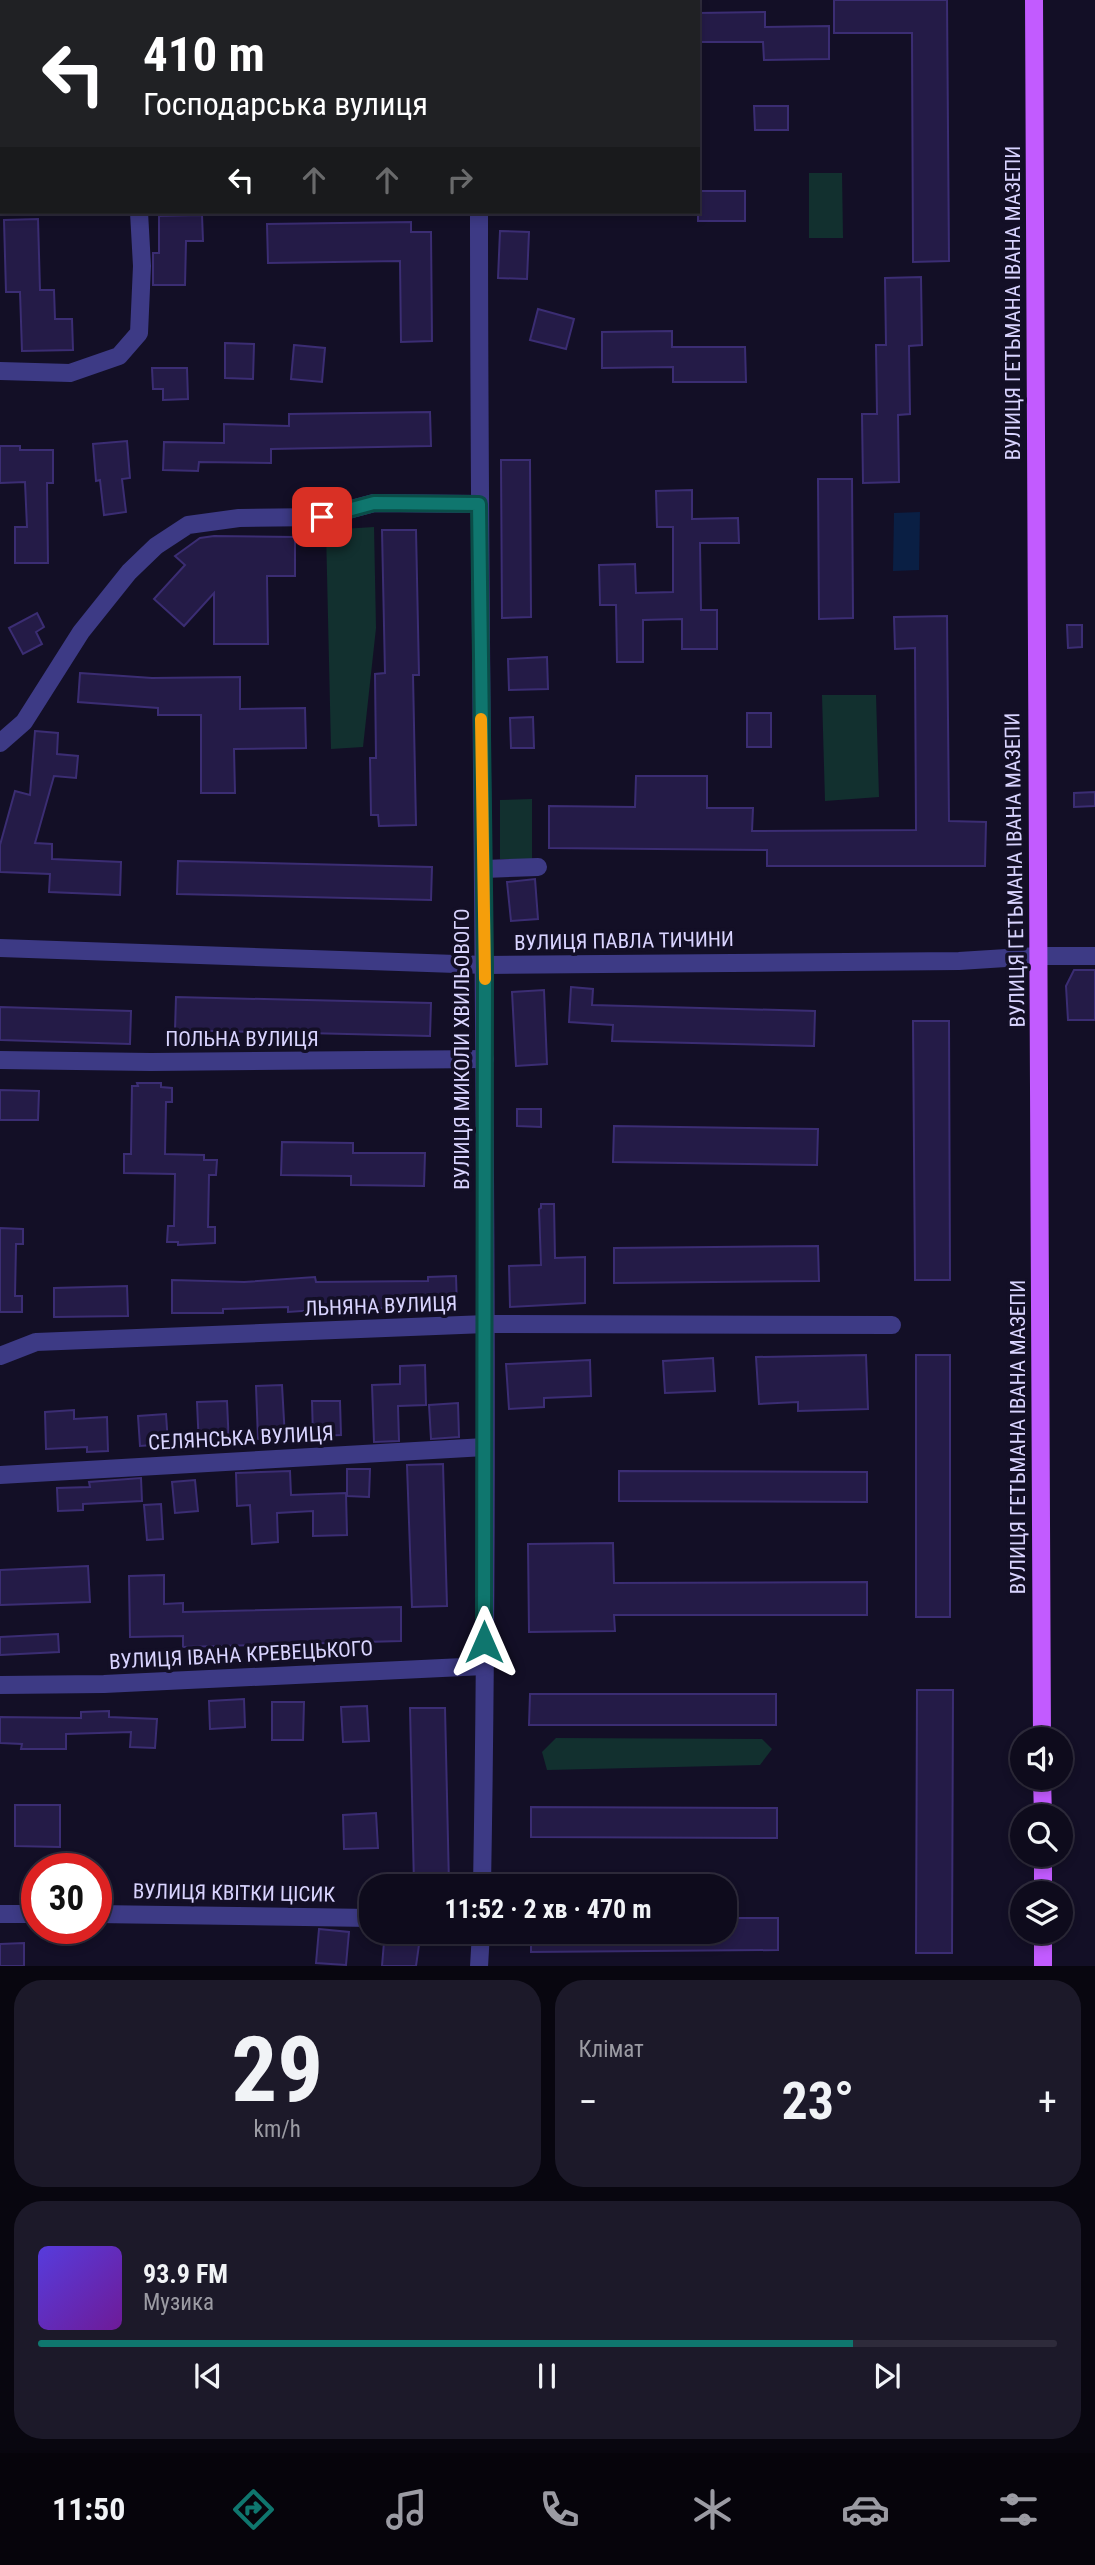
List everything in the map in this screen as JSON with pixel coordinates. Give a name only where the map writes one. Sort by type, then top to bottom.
[{"type":"main road","name":"ВУЛИЦЯ ГЕТЬМАНА ІВАНА МАЗЕПИ","points":[[1034,0],[1042,1727]]},
{"type":"main road","points":[[1043,1944],[1044,1966]]},
{"type":"street","points":[[0,372],[70,373],[119,356],[139,333],[142,265],[139,214]]},
{"type":"street","name":"ВУЛИЦЯ МИКОЛИ ХВИЛЬОВОГО","points":[[479,214],[486,1324],[482,1874]]},
{"type":"street","points":[[0,743],[24,722],[81,632],[129,572],[156,546],[188,525],[239,518],[322,517],[374,503],[479,504]]},
{"type":"street","points":[[484,869],[538,867]]},
{"type":"street","name":"ВУЛИЦЯ ПАВЛА ТИЧИНИ","points":[[0,948],[485,965],[959,961],[1095,956]]},
{"type":"street","name":"ПОЛЬНА ВУЛИЦЯ","points":[[0,1060],[152,1062],[485,1059]]},
{"type":"street","name":"ЛЬНЯНА ВУЛИЦЯ","points":[[0,1356],[36,1342],[486,1324],[892,1325]]},
{"type":"street","name":"СЕЛЯНСЬКА ВУЛИЦЯ","points":[[0,1475],[485,1447]]},
{"type":"street","name":"ВУЛИЦЯ ІВАНА КРЕВЕЦЬКОГО","points":[[0,1685],[104,1685],[484,1666]]},
{"type":"street","points":[[0,1914],[21,1914]]},
{"type":"street","name":"ВУЛИЦЯ КВІТКИ ЦІСИК","points":[[112,1914],[359,1918]]},
{"type":"street","points":[[479,1966],[480,1944]]},
{"type":"green space","points":[[809,173],[842,173],[843,238],[809,238]]},
{"type":"green space","points":[[374,527],[376,628],[363,747],[331,749],[326,530]]},
{"type":"green space","points":[[822,695],[876,695],[879,797],[825,801]]},
{"type":"green space","points":[[532,799],[532,859],[500,859],[500,800]]},
{"type":"green space","points":[[556,1738],[762,1739],[772,1749],[760,1765],[547,1770],[542,1752]]},
{"type":"water","points":[[920,512],[919,570],[893,571],[894,513]]},
{"type":"building","points":[[834,0],[947,0],[949,261],[913,262],[912,33],[834,33]]},
{"type":"building","points":[[765,12],[765,27],[829,26],[829,59],[764,60],[763,42],[700,42],[700,13]]},
{"type":"building","points":[[754,106],[788,106],[788,130],[755,130]]},
{"type":"building","points":[[700,191],[745,191],[745,221],[698,221]]},
{"type":"building","points":[[202,215],[203,241],[186,241],[185,285],[153,285],[153,253],[159,253],[159,216]]},
{"type":"building","points":[[38,219],[40,290],[54,290],[55,319],[72,319],[73,350],[22,351],[20,292],[6,292],[4,220]]},
{"type":"building","points":[[411,222],[411,232],[431,232],[432,341],[401,342],[400,261],[268,263],[267,224]]},
{"type":"building","points":[[500,231],[529,232],[527,279],[498,278]]},
{"type":"building","points":[[921,277],[922,345],[909,346],[910,414],[898,415],[899,482],[863,483],[862,414],[877,414],[876,345],[886,345],[885,278]]},
{"type":"building","points":[[538,309],[574,319],[566,349],[530,340]]},
{"type":"building","points":[[672,331],[672,347],[745,347],[746,382],[673,382],[673,367],[602,368],[602,332]]},
{"type":"building","points":[[225,343],[254,344],[253,379],[225,378]]},
{"type":"building","points":[[294,345],[325,348],[322,382],[291,379]]},
{"type":"building","points":[[152,368],[187,368],[188,399],[163,400],[163,389],[153,389]]},
{"type":"building","points":[[430,412],[431,446],[271,449],[271,463],[199,462],[198,471],[163,470],[164,442],[224,443],[224,424],[289,426],[289,414]]},
{"type":"building","points":[[127,441],[130,478],[122,479],[126,512],[104,515],[100,480],[96,481],[93,444]]},
{"type":"building","points":[[0,446],[20,446],[20,450],[53,450],[53,483],[47,483],[48,563],[15,563],[15,527],[27,527],[25,482],[0,483]]},
{"type":"building","points":[[501,460],[530,460],[531,617],[502,618]]},
{"type":"building","points":[[818,479],[852,479],[853,618],[819,619]]},
{"type":"building","points":[[692,490],[692,519],[738,518],[739,543],[700,543],[701,610],[717,610],[717,649],[682,649],[682,619],[643,620],[643,662],[617,662],[616,605],[600,605],[599,565],[635,564],[636,593],[673,592],[673,527],[657,527],[656,491]]},
{"type":"building","points":[[382,530],[416,530],[419,675],[413,675],[416,825],[379,826],[378,815],[371,815],[370,758],[376,758],[375,674],[385,673]]},
{"type":"building","points":[[295,537],[295,576],[267,576],[268,644],[214,644],[214,593],[184,626],[154,599],[185,565],[175,556],[200,538]]},
{"type":"building","points":[[37,613],[44,627],[36,632],[42,644],[23,654],[9,628]]},
{"type":"building","points":[[947,616],[949,821],[986,822],[985,866],[767,866],[767,850],[549,848],[549,806],[635,807],[636,776],[707,776],[707,808],[753,808],[752,831],[916,830],[915,648],[895,649],[894,617]]},
{"type":"building","points":[[1067,625],[1082,625],[1082,647],[1068,648]]},
{"type":"building","points":[[547,657],[548,689],[509,690],[508,659]]},
{"type":"building","points":[[80,673],[152,678],[240,677],[240,709],[305,708],[306,748],[234,749],[235,793],[201,793],[201,715],[158,715],[158,708],[78,702]]},
{"type":"building","points":[[747,713],[771,713],[771,747],[747,747]]},
{"type":"building","points":[[533,717],[534,748],[511,748],[510,718]]},
{"type":"building","points":[[35,731],[58,733],[57,754],[78,756],[76,778],[54,776],[35,843],[52,844],[52,859],[121,862],[120,895],[49,892],[50,874],[0,872],[0,845],[15,791],[30,795]]},
{"type":"building","points":[[1095,792],[1095,806],[1074,807],[1074,793]]},
{"type":"building","points":[[178,861],[432,867],[431,900],[177,894]]},
{"type":"building","points":[[535,879],[538,919],[511,921],[507,882]]},
{"type":"building","points":[[1074,970],[1095,970],[1095,1020],[1068,1020],[1066,986]]},
{"type":"building","points":[[571,987],[593,989],[592,1005],[815,1011],[814,1046],[612,1041],[613,1025],[569,1022]]},
{"type":"building","points":[[544,990],[547,1064],[516,1066],[512,992]]},
{"type":"building","points":[[176,997],[431,1003],[430,1036],[175,1030]]},
{"type":"building","points":[[0,1007],[131,1011],[130,1044],[0,1040]]},
{"type":"building","points":[[913,1021],[949,1021],[950,1280],[915,1280]]},
{"type":"building","points":[[137,1083],[161,1083],[161,1087],[172,1088],[172,1102],[166,1102],[165,1154],[204,1155],[204,1160],[217,1160],[216,1175],[209,1175],[208,1227],[215,1227],[215,1243],[178,1245],[178,1242],[167,1242],[168,1226],[174,1226],[175,1174],[124,1173],[124,1154],[131,1154],[132,1086],[138,1086]]},
{"type":"building","points":[[0,1090],[39,1091],[38,1120],[0,1120]]},
{"type":"building","points":[[517,1109],[541,1109],[541,1127],[517,1126]]},
{"type":"building","points":[[614,1126],[818,1129],[817,1165],[613,1162]]},
{"type":"building","points":[[282,1142],[353,1143],[353,1153],[425,1153],[424,1186],[351,1185],[351,1176],[281,1175]]},
{"type":"building","points":[[541,1204],[554,1204],[555,1258],[585,1257],[585,1303],[510,1307],[509,1266],[541,1265]]},
{"type":"building","points":[[0,1228],[23,1229],[23,1244],[16,1244],[15,1296],[22,1296],[22,1312],[0,1312]]},
{"type":"building","points":[[818,1246],[819,1281],[614,1283],[614,1248]]},
{"type":"building","points":[[456,1276],[457,1308],[288,1312],[288,1307],[223,1309],[223,1313],[172,1313],[172,1280],[244,1282],[315,1277],[316,1282],[428,1281],[428,1277]]},
{"type":"building","points":[[127,1286],[128,1316],[54,1317],[54,1288]]},
{"type":"building","points":[[866,1355],[868,1409],[798,1411],[798,1402],[759,1404],[756,1357]]},
{"type":"building","points":[[916,1355],[950,1355],[950,1617],[916,1617]]},
{"type":"building","points":[[713,1358],[715,1391],[665,1393],[663,1361]]},
{"type":"building","points":[[590,1360],[591,1396],[544,1398],[544,1407],[509,1409],[506,1364]]},
{"type":"building","points":[[425,1365],[426,1405],[398,1406],[399,1441],[374,1442],[372,1385],[400,1384],[400,1366]]},
{"type":"building","points":[[282,1385],[285,1438],[258,1439],[256,1386]]},
{"type":"building","points":[[227,1401],[229,1446],[199,1447],[197,1402]]},
{"type":"building","points":[[312,1401],[340,1401],[341,1435],[313,1436]]},
{"type":"building","points":[[458,1403],[459,1437],[431,1439],[429,1405]]},
{"type":"building","points":[[74,1410],[74,1419],[107,1417],[108,1451],[87,1452],[87,1447],[46,1449],[45,1412]]},
{"type":"building","points":[[166,1414],[168,1444],[140,1446],[138,1416]]},
{"type":"building","points":[[443,1464],[447,1606],[412,1607],[407,1465]]},
{"type":"building","points":[[347,1469],[370,1469],[369,1497],[347,1496]]},
{"type":"building","points":[[290,1471],[291,1495],[346,1493],[347,1535],[313,1536],[313,1511],[277,1513],[278,1542],[252,1544],[250,1505],[237,1506],[236,1473]]},
{"type":"building","points":[[619,1471],[867,1472],[867,1502],[619,1501]]},
{"type":"building","points":[[141,1478],[142,1501],[83,1504],[83,1510],[58,1511],[57,1488],[90,1487],[89,1482]]},
{"type":"building","points":[[195,1480],[198,1511],[175,1513],[172,1482]]},
{"type":"building","points":[[161,1504],[163,1539],[147,1540],[144,1505]]},
{"type":"building","points":[[613,1543],[614,1583],[867,1582],[867,1615],[614,1615],[615,1631],[529,1632],[528,1544]]},
{"type":"building","points":[[88,1566],[90,1602],[0,1605],[0,1570]]},
{"type":"building","points":[[164,1575],[164,1604],[183,1603],[183,1612],[401,1607],[401,1641],[183,1647],[183,1636],[130,1637],[129,1576]]},
{"type":"building","points":[[58,1634],[59,1652],[0,1655],[0,1637]]},
{"type":"building","points":[[917,1690],[953,1690],[952,1953],[916,1953]]},
{"type":"building","points":[[530,1694],[776,1694],[776,1725],[529,1725]]},
{"type":"building","points":[[244,1699],[245,1727],[210,1729],[209,1701]]},
{"type":"building","points":[[272,1702],[304,1702],[303,1740],[272,1740]]},
{"type":"building","points":[[367,1706],[369,1741],[343,1742],[341,1707]]},
{"type":"building","points":[[410,1708],[445,1708],[449,1874],[414,1874]]},
{"type":"building","points":[[109,1711],[109,1717],[157,1719],[155,1748],[130,1747],[131,1732],[66,1734],[66,1749],[21,1749],[22,1744],[0,1743],[0,1717],[81,1718],[81,1712]]},
{"type":"building","points":[[15,1805],[60,1805],[60,1847],[15,1846]]},
{"type":"building","points":[[531,1807],[777,1808],[777,1838],[531,1837]]},
{"type":"building","points":[[376,1813],[378,1848],[344,1849],[343,1815]]},
{"type":"building","points":[[737,1918],[778,1918],[778,1950],[531,1952],[531,1944],[737,1944]]},
{"type":"building","points":[[319,1929],[349,1932],[346,1965],[316,1963]]},
{"type":"building","points":[[0,1944],[24,1944],[24,1966],[0,1966]]},
{"type":"building","points":[[384,1944],[419,1945],[416,1966],[382,1966]]},
{"type":"slow traffic","points":[[481,719],[485,979]]},
{"type":"route","points":[[322,517],[374,503],[479,504],[485,965],[484,1642]]}]
